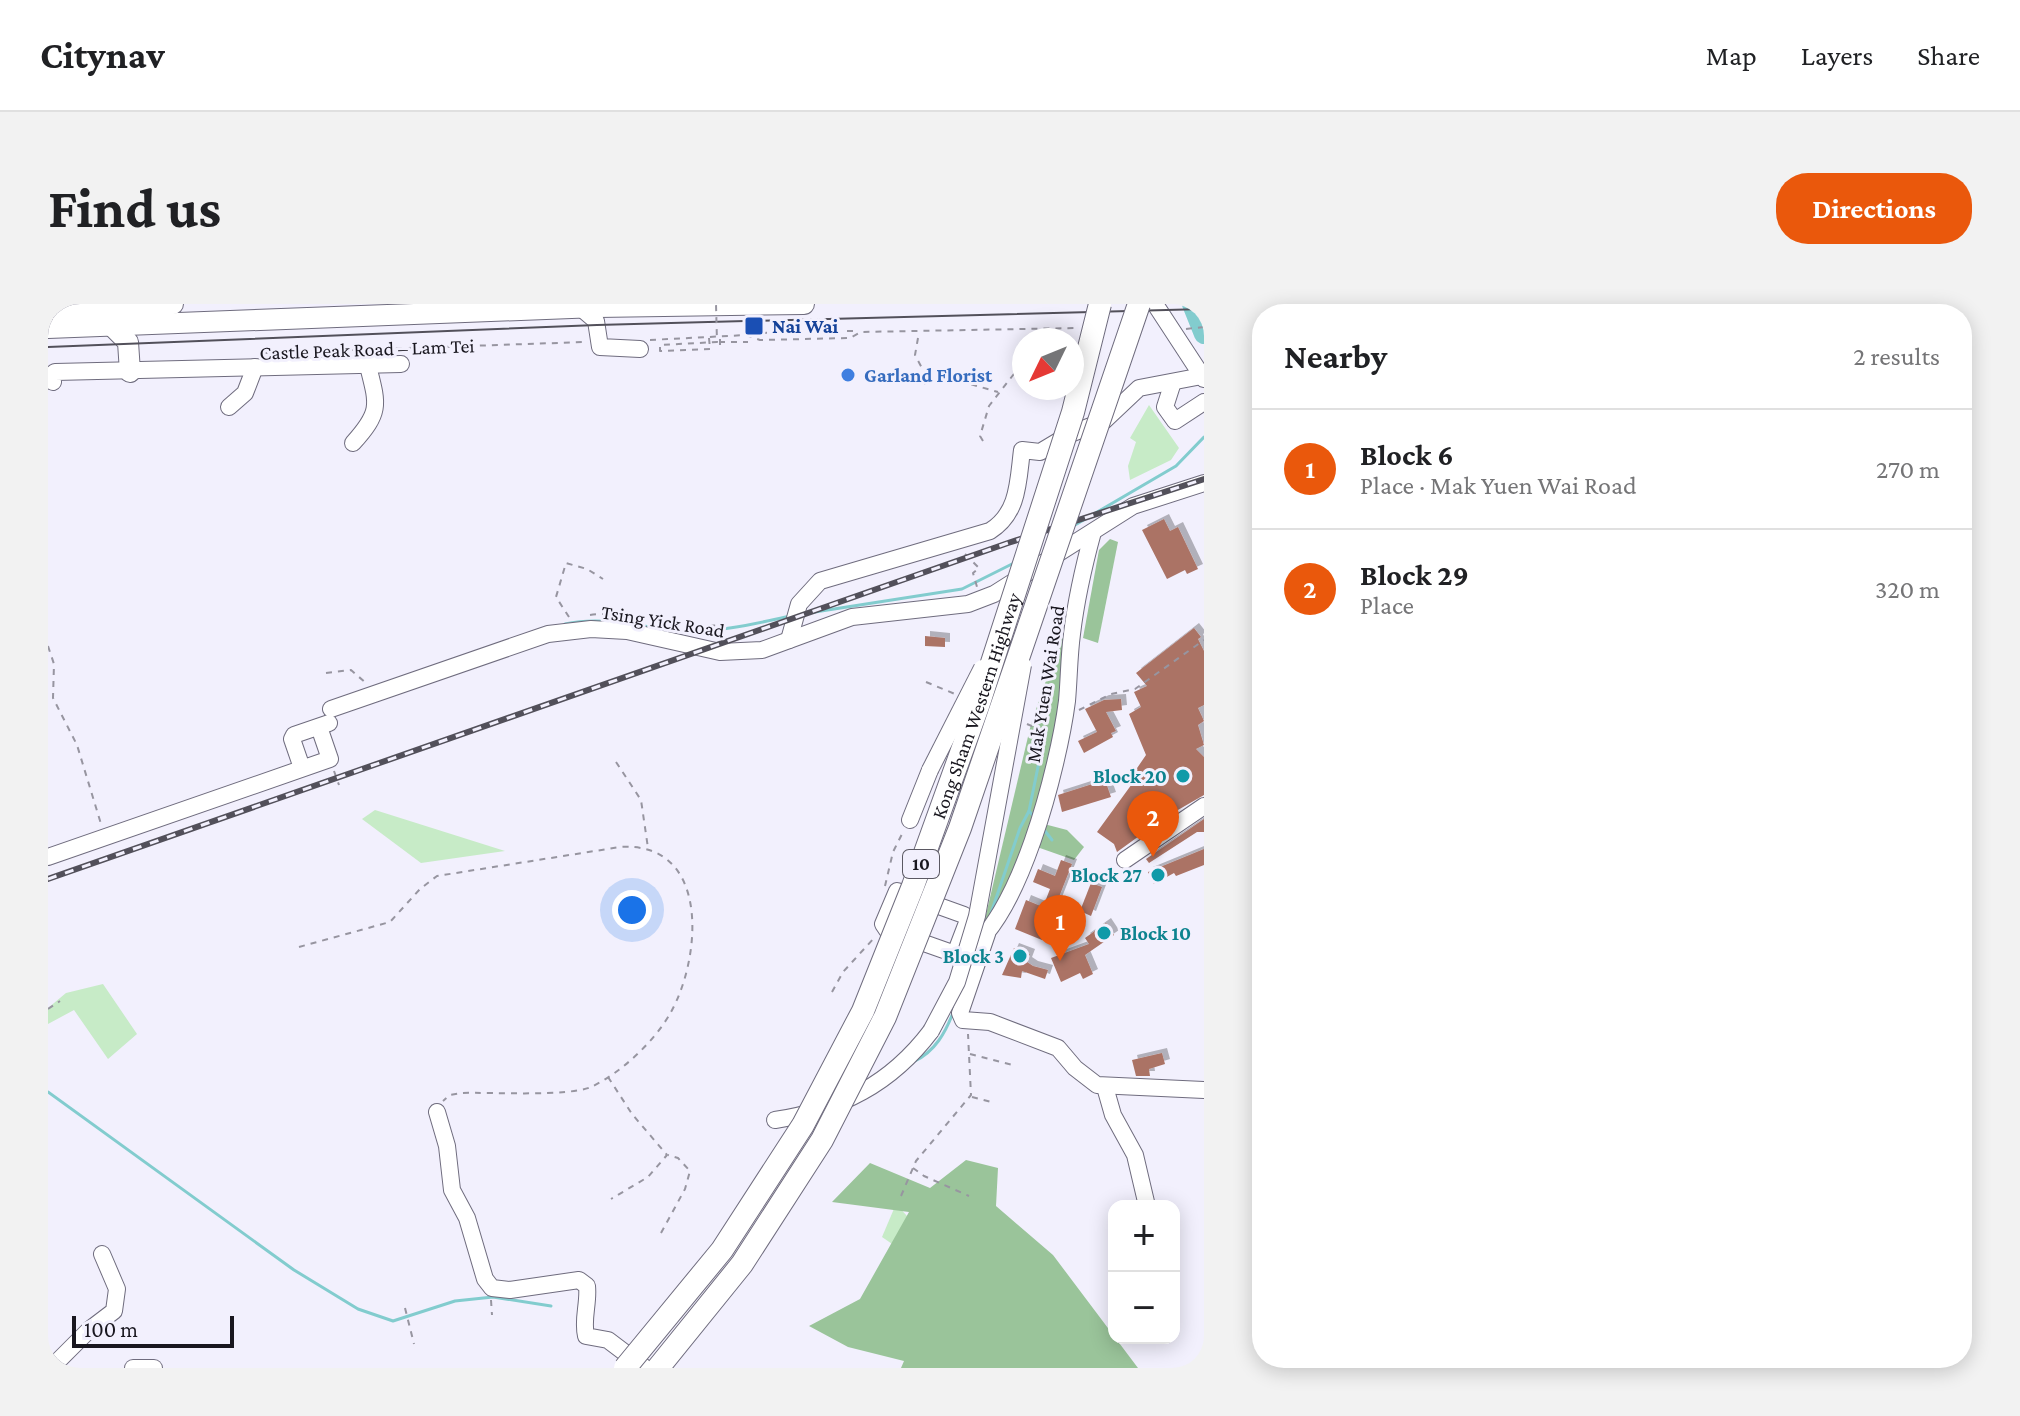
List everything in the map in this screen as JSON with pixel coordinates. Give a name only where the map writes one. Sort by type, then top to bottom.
[{"type":"highway","name":"Kong Sham Western Highway","points":[[625,1368],[722,1250],[803,1125],[863,1011],[913,886],[1004,626],[1073,412],[1100,304]]},
{"type":"highway","name":"Kong Sham Western Highway","points":[[658,1368],[742,1264],[822,1140],[885,1017],[936,892],[1139,304]]},
{"type":"main road","points":[[48,309],[125,304],[134,321],[130,372]]},
{"type":"main road","points":[[48,328],[134,321],[173,304]]},
{"type":"main road","name":"Castle Peak Road – Lam Tei","points":[[134,321],[471,308],[596,313],[804,304]]},
{"type":"street","points":[[791,631],[799,604],[820,581],[990,531],[1003,523],[1017,492],[1022,450],[1040,452],[1049,449],[1070,434],[1113,414],[1139,388],[1203,377],[1155,304]]},
{"type":"street","points":[[596,313],[600,347],[642,344]]},
{"type":"street","points":[[229,407],[245,393],[256,360]]},
{"type":"street","points":[[53,382],[51,375],[55,372],[130,372],[256,360],[368,366],[401,364]]},
{"type":"street","points":[[353,443],[371,424],[377,407],[368,366]]},
{"type":"street","points":[[1173,382],[1165,407],[1175,421],[1204,402]]},
{"type":"street","name":"Tsing Yick Road","points":[[326,720],[548,634],[591,629],[627,631],[720,652],[762,650],[791,631],[852,617],[968,604],[994,594],[1133,506],[1204,483]]},
{"type":"street","name":"Mak Yuen Wai Road","points":[[955,954],[964,953],[1003,912],[1042,811],[1062,727],[1072,632],[1093,532]]},
{"type":"street","points":[[910,820],[930,770],[1004,626]]},
{"type":"street","points":[[775,1120],[829,1109],[869,1090],[902,1064],[931,1031],[957,982],[977,916],[1014,728],[1028,632]]},
{"type":"street","points":[[48,857],[330,759],[326,720],[292,739],[302,768]]},
{"type":"street","points":[[1125,860],[1204,806]]},
{"type":"street","points":[[897,891],[964,915],[968,920],[955,954],[884,927],[897,891]]},
{"type":"street","points":[[987,932],[960,1013],[963,1020],[990,1022],[1058,1048],[1086,1079],[1105,1087],[1204,1090]]},
{"type":"street","points":[[1105,1087],[1113,1115],[1135,1155],[1146,1200]]},
{"type":"street","points":[[437,1112],[447,1146],[452,1190],[467,1218],[485,1279],[492,1288],[510,1290],[579,1280],[587,1286],[583,1325],[586,1336],[608,1340],[645,1368]]},
{"type":"street","points":[[54,1363],[114,1311],[117,1289],[102,1254]]},
{"type":"street","points":[[133,1368],[154,1368]]},
{"type":"path","points":[[716,304],[720,346]]},
{"type":"path","points":[[759,317],[760,340]]},
{"type":"path","points":[[1190,328],[1204,327]]},
{"type":"path","points":[[847,331],[1088,328]]},
{"type":"path","points":[[760,333],[783,332]]},
{"type":"path","points":[[642,344],[709,336],[750,336],[760,340],[850,338],[861,332]]},
{"type":"path","points":[[709,336],[710,349],[660,351],[660,345],[719,340],[748,342],[750,336]]},
{"type":"path","points":[[918,338],[915,355],[930,384]]},
{"type":"path","name":"Castle Peak Road – Lam Tei","points":[[256,360],[584,341]]},
{"type":"path","points":[[983,441],[984,417],[1012,376]]},
{"type":"path","points":[[924,384],[956,380],[999,393]]},
{"type":"path","points":[[953,541],[979,568],[973,573],[979,592]]},
{"type":"path","points":[[570,618],[556,597],[566,563],[587,569],[603,579]]},
{"type":"path","points":[[698,635],[698,626],[723,625]]},
{"type":"path","points":[[1075,712],[1111,694],[1135,689],[1204,640]]},
{"type":"path","points":[[48,646],[54,664],[53,698],[77,745],[105,836]]},
{"type":"path","points":[[326,673],[351,670],[367,684]]},
{"type":"path","points":[[616,762],[641,800],[648,849]]},
{"type":"path","points":[[299,947],[390,922],[437,876],[620,847],[648,849],[667,857],[687,881],[692,933],[690,958],[671,1012],[658,1032],[590,1087],[450,1095],[437,1112]]},
{"type":"path","points":[[832,992],[843,972],[884,927]]},
{"type":"path","points":[[48,1009],[60,1001]]},
{"type":"path","points":[[901,1196],[912,1167],[971,1096],[968,1021]]},
{"type":"path","points":[[968,1054],[1013,1065]]},
{"type":"path","points":[[607,1076],[632,1114],[667,1155],[678,1158],[690,1171],[685,1189],[661,1233]]},
{"type":"path","points":[[971,1096],[995,1103]]},
{"type":"path","points":[[611,1199],[648,1177],[667,1155]]},
{"type":"path","points":[[912,1167],[924,1176],[969,1196]]},
{"type":"path","points":[[405,1308],[414,1344]]},
{"type":"green space","points":[[1149,405],[1179,448],[1171,460],[1130,480],[1128,466],[1136,442],[1130,438]]},
{"type":"green space","points":[[1110,539],[1118,542],[1098,643],[1083,638],[1099,550]]},
{"type":"green space","points":[[1061,637],[1065,640],[1062,701],[1032,829],[1002,907],[984,923],[1031,724]]},
{"type":"green space","points":[[375,810],[505,851],[421,863],[362,819]]},
{"type":"green space","points":[[1044,824],[1067,830],[1084,847],[1074,860],[1037,847]]},
{"type":"green space","points":[[103,984],[137,1034],[108,1059],[74,1010],[48,1024],[48,1008],[66,993]]},
{"type":"green space","points":[[966,1160],[998,1168],[996,1206],[1053,1255],[1108,1328],[1108,1344],[1120,1344],[1138,1368],[901,1368],[904,1361],[848,1347],[809,1326],[860,1299],[909,1212],[832,1202],[870,1163],[930,1188]]},
{"type":"green space","points":[[896,1204],[918,1228],[911,1257],[882,1237]]},
{"type":"building","points":[[1164,519],[1170,531],[1178,527],[1198,569],[1187,574],[1185,570],[1167,579],[1142,530]]},
{"type":"building","points":[[1194,628],[1201,637],[1198,639],[1204,651],[1204,705],[1198,708],[1204,721],[1198,725],[1204,745],[1196,749],[1204,757],[1204,795],[1164,818],[1117,852],[1114,844],[1097,832],[1137,777],[1133,774],[1146,755],[1129,714],[1141,707],[1134,692],[1147,686],[1136,673]]},
{"type":"building","points":[[925,636],[945,638],[945,647],[925,646]]},
{"type":"building","points":[[1121,699],[1122,710],[1106,712],[1116,731],[1111,733],[1113,737],[1084,753],[1078,741],[1097,732],[1085,709],[1104,700]]},
{"type":"building","points":[[1105,780],[1111,797],[1062,812],[1058,795]]},
{"type":"building","points":[[1204,819],[1204,832],[1197,832],[1149,863],[1146,859]]},
{"type":"building","points":[[1204,849],[1204,865],[1176,876],[1174,873],[1154,884],[1148,872]]},
{"type":"building","points":[[1061,860],[1072,864],[1042,940],[1015,929],[1026,900],[1043,907],[1050,889],[1033,882],[1038,869],[1055,876]]},
{"type":"building","points":[[1091,883],[1102,887],[1091,916],[1080,911]]},
{"type":"building","points":[[1106,923],[1114,935],[1085,955],[1093,974],[1083,979],[1080,973],[1061,982],[1051,958],[1089,944],[1085,938]]},
{"type":"building","points":[[1014,948],[1030,954],[1027,962],[1033,966],[1048,970],[1045,979],[1022,971],[1021,978],[1002,975]]},
{"type":"building","points":[[1162,1053],[1165,1064],[1149,1069],[1150,1076],[1136,1076],[1132,1060]]},
{"type":"waterway","points":[[1192,304],[1204,334]]},
{"type":"waterway","points":[[1075,525],[1176,466],[1204,437]]},
{"type":"waterway","points":[[802,614],[962,589],[1014,563]]},
{"type":"waterway","points":[[565,624],[596,621],[700,631],[791,616]]},
{"type":"waterway","points":[[1035,818],[1029,811],[1040,757],[1036,743]]},
{"type":"waterway","points":[[991,913],[1020,828],[1029,811]]},
{"type":"waterway","points":[[1042,827],[1052,840]]},
{"type":"waterway","points":[[913,1062],[928,1053],[939,1040],[954,1010]]},
{"type":"waterway","points":[[48,1092],[294,1270],[358,1309],[393,1321],[455,1301],[493,1297],[551,1306]]},
{"type":"tram line","points":[[48,347],[597,325],[1204,309]]},
{"type":"railway","points":[[48,879],[1008,543],[1204,479]]},
{"type":"place","name":"Nai Wai","points":[[754,326]]},
{"type":"place","name":"Garland Florist","points":[[848,375]]},
{"type":"place","name":"Block 20","points":[[1183,776]]},
{"type":"place","name":"Block 29","points":[[1153,857]]},
{"type":"place","name":"Block 27","points":[[1158,875]]},
{"type":"place","name":"Block 10","points":[[1104,933]]},
{"type":"place","name":"Block 3","points":[[1020,956]]},
{"type":"place","name":"Block 6","points":[[1060,961]]}]
